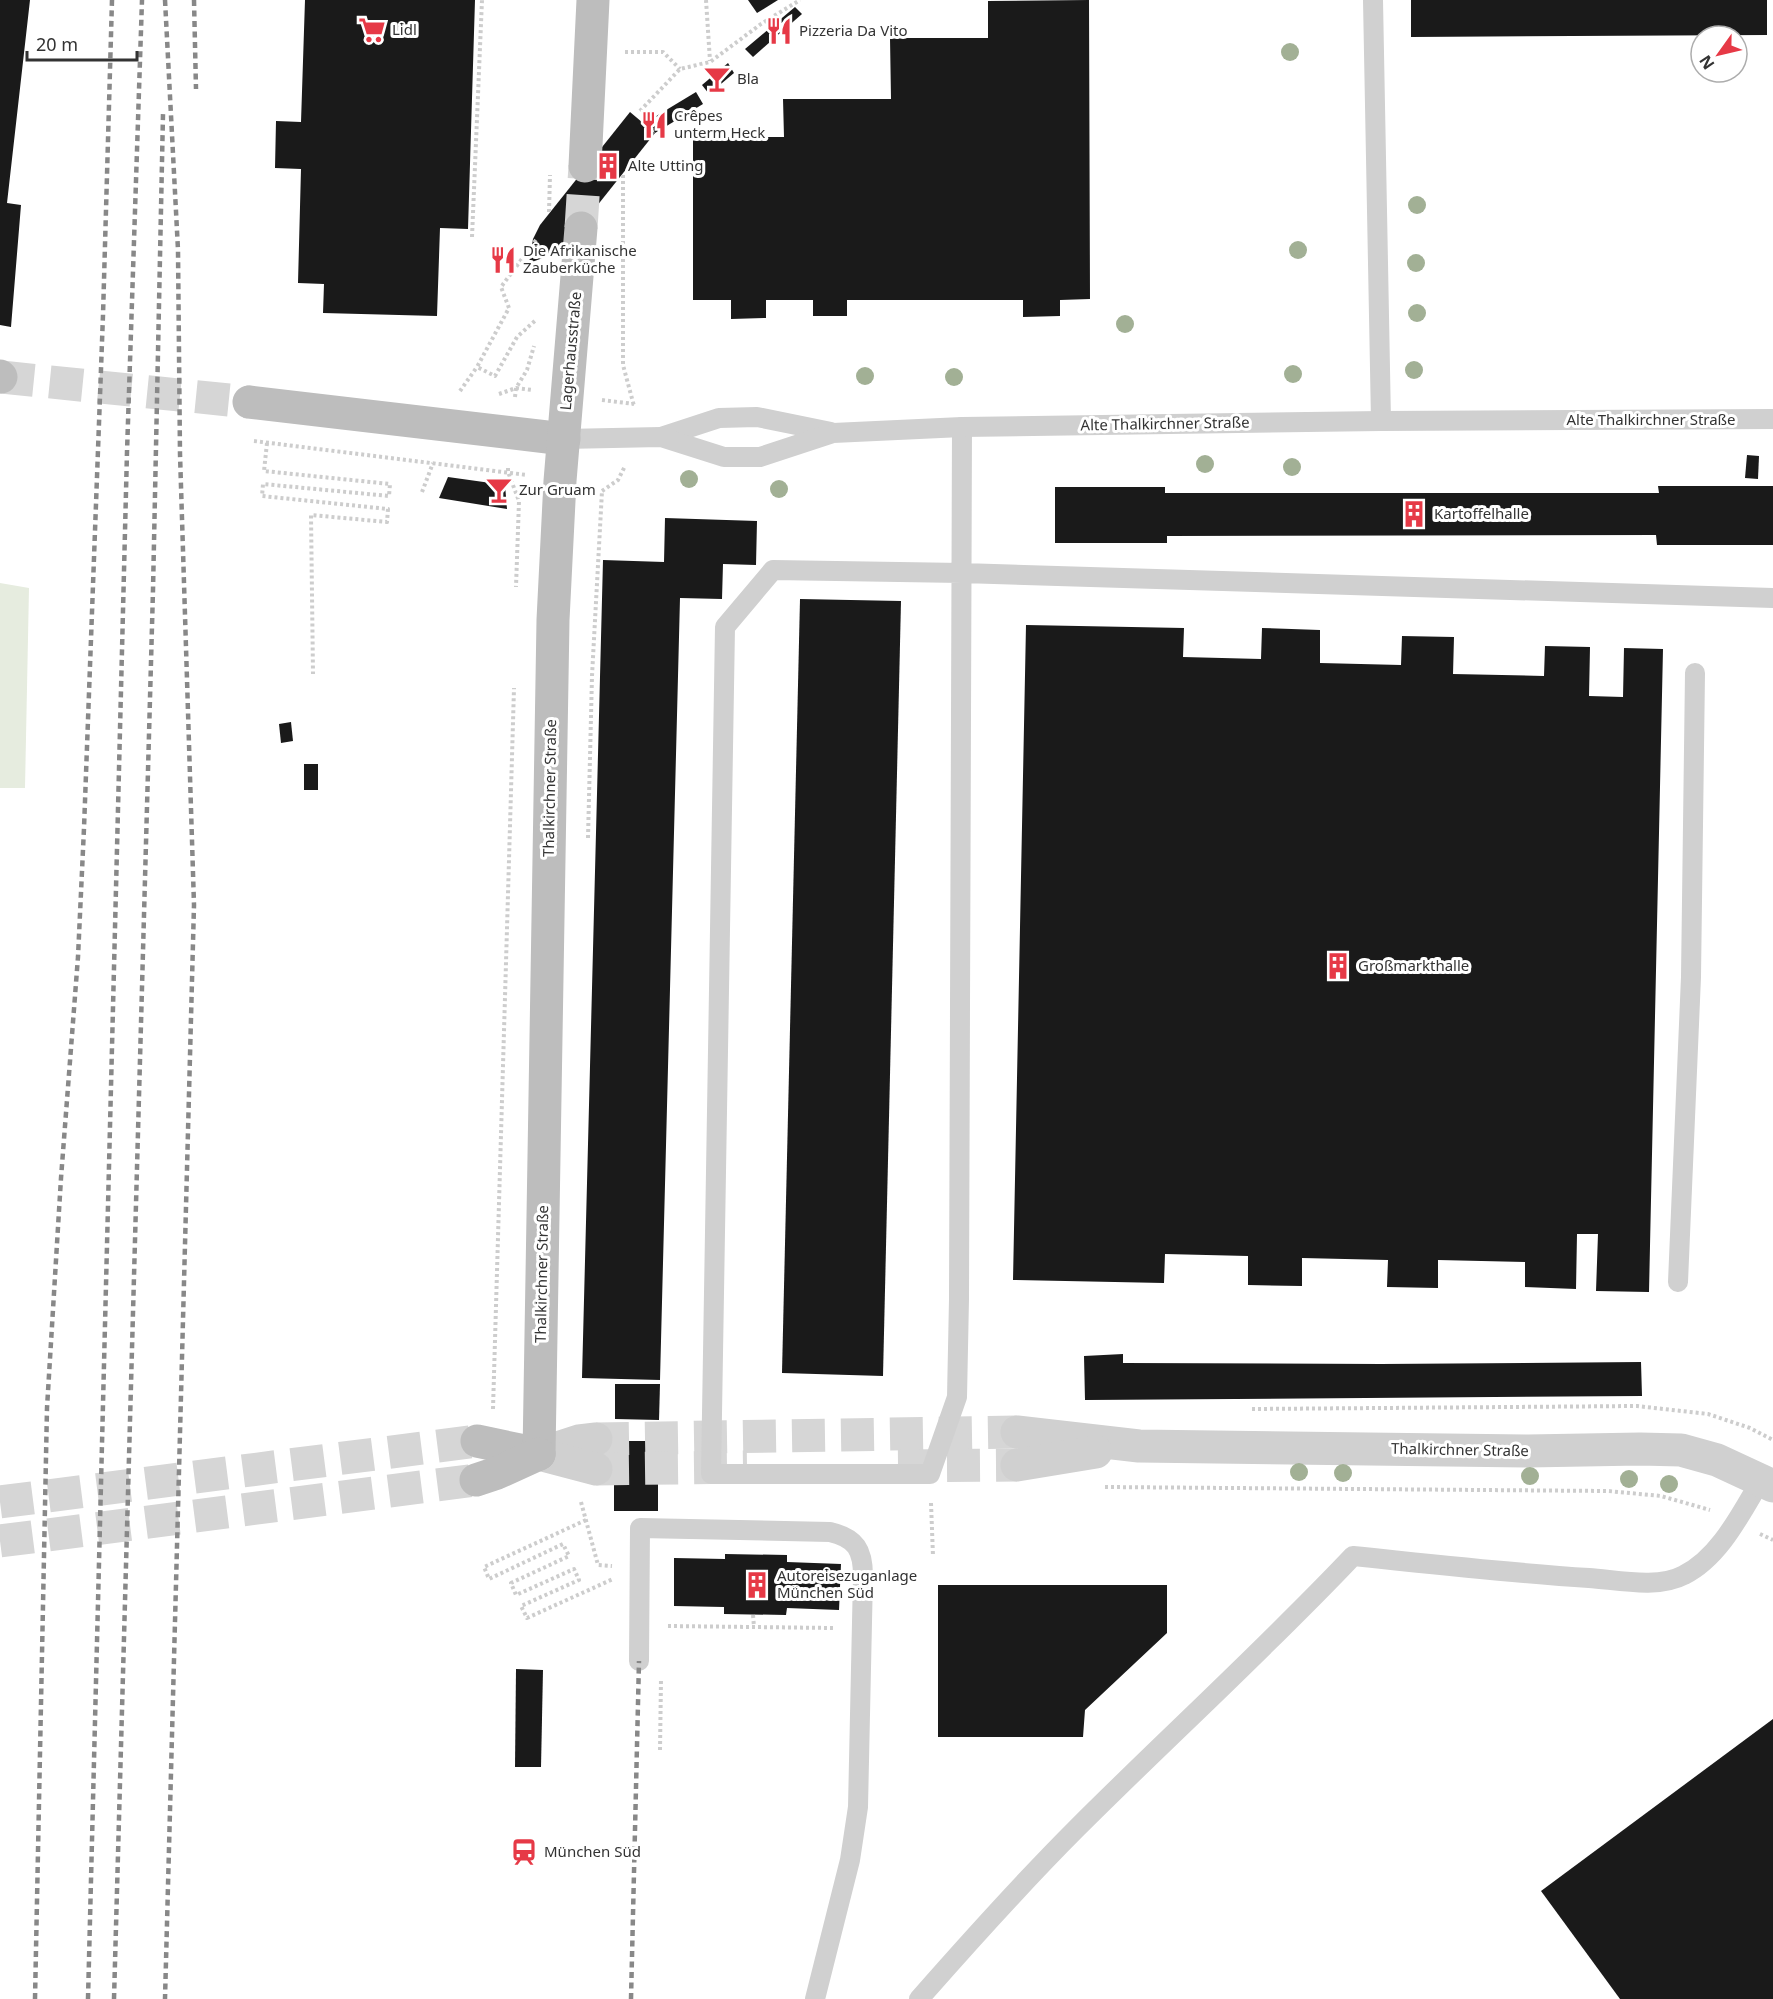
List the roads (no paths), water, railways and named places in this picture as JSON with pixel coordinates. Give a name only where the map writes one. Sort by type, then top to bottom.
[{"type":"street","points":[[585,166],[593,0]]},
{"type":"street","name":"Lagerhausstraße","points":[[564,439],[581,228]]},
{"type":"street","points":[[249,402],[564,439]]},
{"type":"street","name":"Thalkirchner Straße","points":[[539,1454],[552,679],[560,481],[564,439]]},
{"type":"street","points":[[484,1429],[539,1454]]},
{"type":"street","name":"Thalkirchner Straße","points":[[1017,1432],[1139,1446],[1528,1451],[1681,1450],[1717,1460],[1767,1483]]},
{"type":"street","name":"Thalkirchner Straße","points":[[1017,1465],[1139,1446]]},
{"type":"street","points":[[476,1480],[539,1454],[596,1454]]},
{"type":"lane","points":[[1373,0],[1381,421]]},
{"type":"lane","points":[[662,437],[720,418],[748,417],[758,417],[833,433]]},
{"type":"lane","name":"Alte Thalkirchner Straße","points":[[564,439],[662,437],[724,457],[760,457],[833,433],[962,427],[1381,421],[1773,419]]},
{"type":"lane","points":[[962,427],[962,573],[959,1276],[957,1397],[930,1474],[711,1474],[725,627],[774,570],[962,573],[1773,598]]},
{"type":"lane","points":[[1678,1282],[1691,978],[1695,673]]},
{"type":"lane","points":[[919,1999],[986,1922],[1076,1828],[1311,1600],[1353,1556],[1541,1575],[1649,1582],[1671,1580],[1684,1575],[1702,1563],[1767,1483]]},
{"type":"lane","points":[[639,1662],[640,1528],[830,1532],[845,1535],[860,1552],[863,1564],[858,1808],[850,1860],[815,1999]]},
{"type":"tunnel","points":[[581,228],[585,166]]},
{"type":"tunnel","points":[[1,377],[249,402]]},
{"type":"tunnel","points":[[596,1439],[1017,1432]]},
{"type":"tunnel","points":[[0,1502],[477,1441]]},
{"type":"tunnel","points":[[898,1466],[1017,1465]]},
{"type":"tunnel","points":[[596,1469],[747,1467]]},
{"type":"tunnel","points":[[0,1541],[476,1480]]},
{"type":"railway","points":[[35,1999],[47,1408],[61,1178],[78,957],[84,828],[112,0]]},
{"type":"railway","points":[[88,1999],[127,452],[142,0]]},
{"type":"railway","points":[[165,0],[178,250],[180,454],[194,905],[165,1999]]},
{"type":"railway","points":[[194,0],[196,89]]},
{"type":"railway","points":[[114,1999],[153,590],[163,114]]},
{"type":"railway","points":[[631,1999],[639,1661]]},
{"type":"place","name":"Lidl","points":[[372,30]]},
{"type":"place","name":"Pizzeria Da Vito","points":[[779,31]]},
{"type":"place","name":"Bla","points":[[717,79]]},
{"type":"place","name":"Crêpes unterm Heck","points":[[654,125]]},
{"type":"place","name":"Alte Utting","points":[[608,166]]},
{"type":"place","name":"Die Afrikanische Zauberküche","points":[[503,260]]},
{"type":"place","name":"Zur Gruam","points":[[499,490]]},
{"type":"place","name":"Kartoffelhalle","points":[[1414,514]]},
{"type":"place","name":"Großmarkthalle","points":[[1338,966]]},
{"type":"place","name":"Autoreisezuganlage München Süd","points":[[757,1585]]},
{"type":"place","name":"München Süd","points":[[524,1852]]}]
